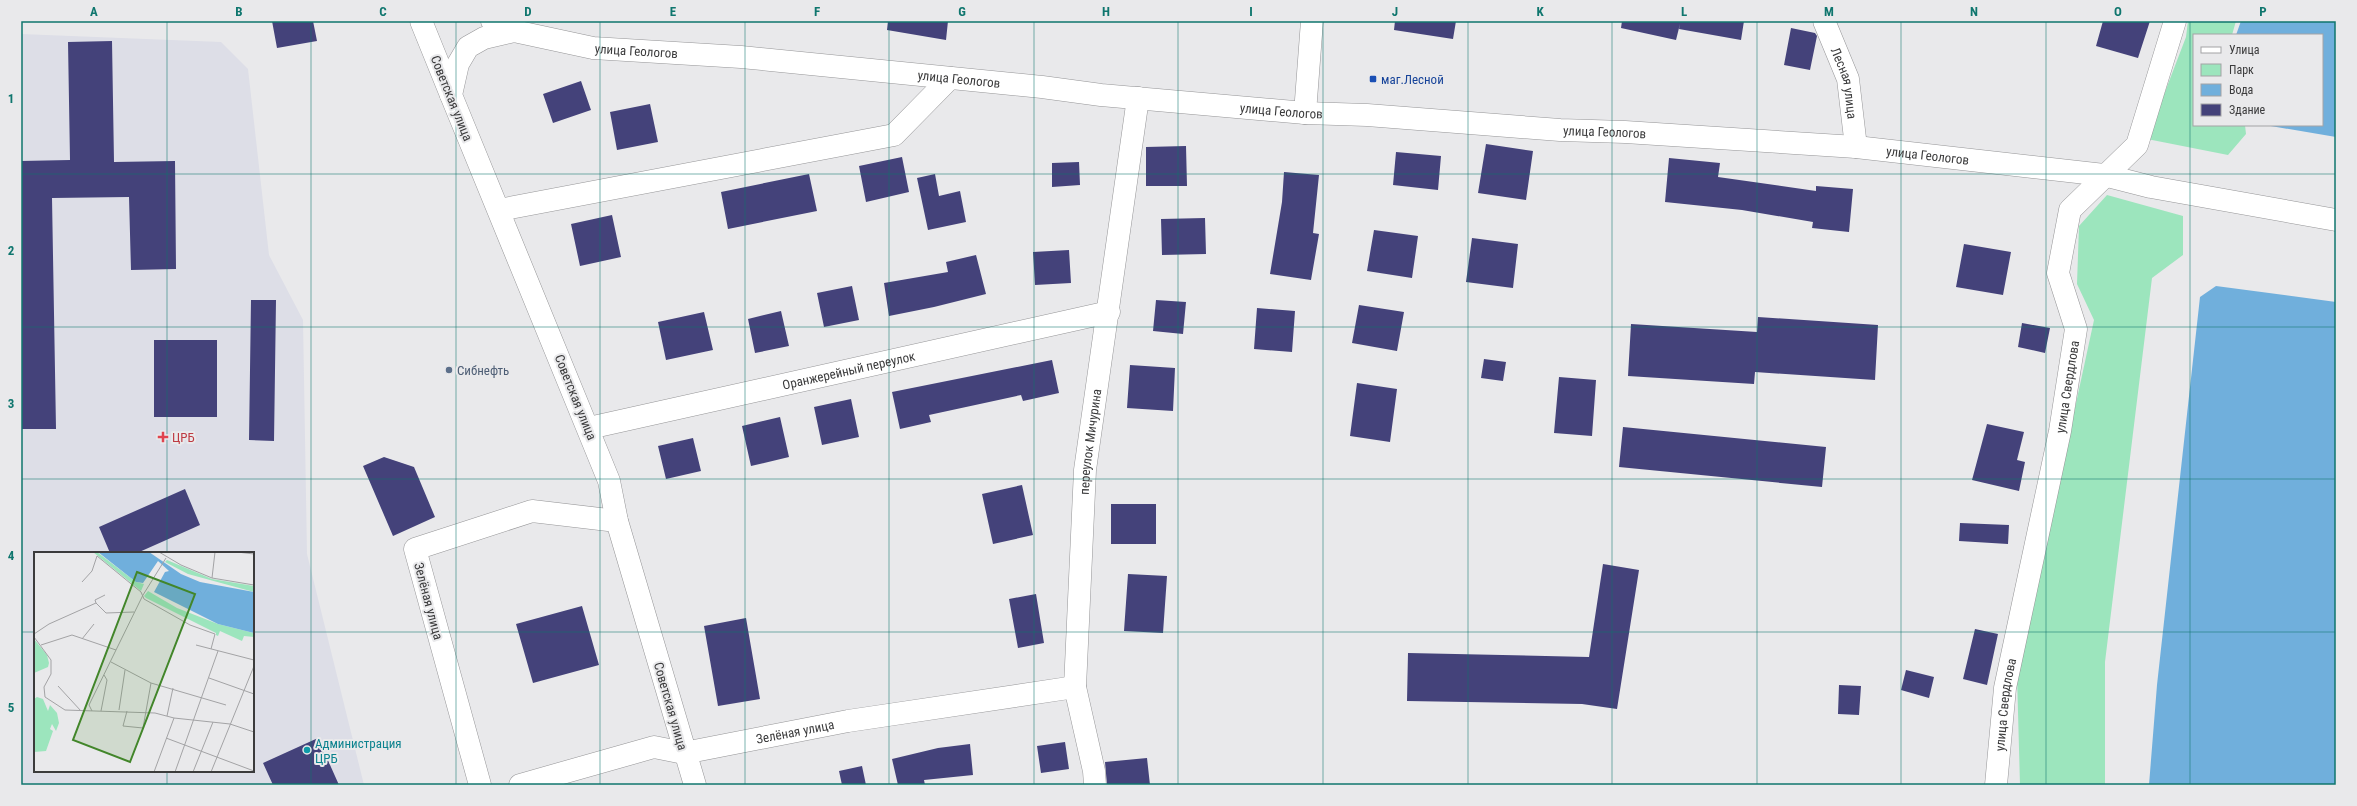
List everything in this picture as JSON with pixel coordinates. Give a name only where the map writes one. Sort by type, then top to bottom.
[{"type":"street","name":"Советская улица","points":[[421,21],[610,481],[617,521],[684,753],[695,785]]},
{"type":"street","points":[[492,21],[514,31]]},
{"type":"street","points":[[1305,113],[1312,21]]},
{"type":"street","name":"Лесная улица","points":[[1824,21],[1848,79],[1856,147]]},
{"type":"street","name":"улица Свердлова","points":[[1996,785],[2005,688],[2060,431],[2076,329],[2058,273],[2070,210],[2104,175],[2137,145],[2176,21]]},
{"type":"street","name":"улица Геологов","points":[[451,95],[458,64],[468,47],[484,38],[514,31],[593,48],[741,58],[1138,98],[1305,113],[1367,115],[1560,130],[1625,132],[1856,147],[2104,175],[2151,187],[2336,220]]},
{"type":"street","points":[[499,210],[894,135],[950,78]]},
{"type":"street","name":"переулок Мичурина","points":[[1095,785],[1094,771],[1075,687],[1085,470],[1109,312],[1138,98]]},
{"type":"street","name":"Оранжерейный переулок","points":[[589,428],[1109,312]]},
{"type":"street","name":"Зелёная улица","points":[[480,785],[415,549],[532,511],[617,521]]},
{"type":"street","name":"Зелёная улица","points":[[520,785],[654,747],[684,753],[848,721],[1075,687]]},
{"type":"shaded area","name":"ЦРБ","points":[[21,34],[221,42],[248,69],[269,255],[303,320],[307,554],[364,785],[21,785]]},
{"type":"green space","points":[[2188,21],[2236,21],[2232,34],[2193,34],[2193,126],[2245,126],[2246,134],[2228,155],[2147,139],[2186,37]]},
{"type":"green space","points":[[2107,195],[2183,216],[2183,255],[2152,278],[2105,662],[2105,785],[2020,785],[2017,676],[2094,320],[2077,284],[2079,226]]},
{"type":"water","points":[[2241,21],[2336,21],[2336,137],[2271,126],[2323,126],[2323,34],[2236,34]]},
{"type":"water","points":[[2216,286],[2336,302],[2336,785],[2149,785],[2157,685],[2200,297]]},
{"type":"building","points":[[272,21],[313,21],[317,41],[277,48]]},
{"type":"building","points":[[888,21],[948,21],[946,40],[887,30]]},
{"type":"building","points":[[1395,21],[1456,21],[1453,39],[1394,30]]},
{"type":"building","points":[[1622,21],[1744,21],[1741,40],[1679,29],[1680,24],[1676,40],[1621,28]]},
{"type":"building","points":[[2103,21],[2150,21],[2138,58],[2096,46]]},
{"type":"building","points":[[1791,28],[1815,33],[1817,36],[1810,70],[1784,65]]},
{"type":"building","points":[[112,41],[114,162],[175,161],[176,269],[131,270],[129,197],[52,198],[56,429],[21,429],[21,161],[70,160],[68,42]]},
{"type":"building","points":[[581,81],[591,110],[553,123],[543,94]]},
{"type":"building","points":[[650,104],[658,142],[617,150],[610,112]]},
{"type":"building","points":[[1486,144],[1533,151],[1526,200],[1478,193]]},
{"type":"building","points":[[1186,146],[1187,186],[1146,186],[1146,147]]},
{"type":"building","points":[[1396,152],[1441,156],[1438,190],[1393,185]]},
{"type":"building","points":[[902,157],[909,192],[866,202],[859,166]]},
{"type":"building","points":[[1669,158],[1720,163],[1718,177],[1816,191],[1816,186],[1853,189],[1849,232],[1812,228],[1813,222],[1742,210],[1665,202]]},
{"type":"building","points":[[1079,162],[1080,185],[1052,187],[1052,163]]},
{"type":"building","points":[[1284,172],[1319,175],[1313,233],[1319,234],[1311,280],[1270,274],[1282,202]]},
{"type":"building","points":[[809,174],[817,211],[728,229],[721,192]]},
{"type":"building","points":[[935,174],[939,196],[960,191],[966,222],[928,230],[917,178]]},
{"type":"building","points":[[612,215],[621,257],[580,266],[571,224]]},
{"type":"building","points":[[1205,218],[1206,254],[1162,255],[1161,219]]},
{"type":"building","points":[[1374,230],[1418,236],[1412,278],[1367,271]]},
{"type":"building","points":[[1472,238],[1518,244],[1513,288],[1466,282]]},
{"type":"building","points":[[1964,244],[2011,252],[2003,295],[1956,287]]},
{"type":"building","points":[[1069,250],[1071,283],[1035,285],[1033,252]]},
{"type":"building","points":[[976,255],[986,294],[889,316],[884,283],[948,272],[946,262]]},
{"type":"building","points":[[852,286],[859,320],[824,327],[817,293]]},
{"type":"building","points":[[251,300],[276,300],[274,441],[249,440]]},
{"type":"building","points":[[1156,300],[1186,302],[1183,334],[1153,331]]},
{"type":"building","points":[[1359,305],[1404,312],[1397,351],[1352,343]]},
{"type":"building","points":[[1257,308],[1295,311],[1292,352],[1254,349]]},
{"type":"building","points":[[781,311],[789,346],[755,353],[748,319]]},
{"type":"building","points":[[704,312],[713,350],[666,360],[658,322]]},
{"type":"building","points":[[1758,317],[1878,325],[1875,380],[1755,372],[1754,384],[1628,376],[1631,324],[1757,332]]},
{"type":"building","points":[[2022,323],[2050,328],[2045,353],[2018,347]]},
{"type":"building","points":[[154,340],[217,340],[217,417],[154,417]]},
{"type":"building","points":[[1484,359],[1506,362],[1503,381],[1481,378]]},
{"type":"building","points":[[1052,360],[1059,393],[1023,401],[1021,395],[929,415],[931,422],[900,429],[892,392]]},
{"type":"building","points":[[1130,365],[1175,368],[1173,411],[1127,408]]},
{"type":"building","points":[[1559,377],[1596,380],[1592,436],[1554,433]]},
{"type":"building","points":[[1357,383],[1397,389],[1390,442],[1350,436]]},
{"type":"building","points":[[851,399],[859,437],[822,445],[814,407]]},
{"type":"building","points":[[780,417],[789,457],[751,466],[742,426]]},
{"type":"building","points":[[1987,424],[2024,432],[2017,460],[2025,462],[2019,491],[1972,480]]},
{"type":"building","points":[[1623,427],[1826,447],[1822,487],[1619,467]]},
{"type":"building","points":[[693,438],[701,471],[666,479],[658,446]]},
{"type":"building","points":[[384,457],[414,467],[435,517],[393,536],[363,466]]},
{"type":"building","points":[[1022,485],[1033,535],[993,544],[982,494]]},
{"type":"building","points":[[185,489],[200,525],[139,552],[110,552],[99,527]]},
{"type":"building","points":[[1111,504],[1156,504],[1156,544],[1111,544]]},
{"type":"building","points":[[1960,523],[2009,525],[2008,544],[1959,541]]},
{"type":"building","points":[[1603,564],[1639,570],[1617,709],[1582,704],[1407,701],[1408,653],[1589,657]]},
{"type":"building","points":[[1128,574],[1167,576],[1163,633],[1124,631]]},
{"type":"building","points":[[1036,594],[1044,643],[1018,648],[1009,599]]},
{"type":"building","points":[[582,606],[599,665],[533,683],[516,624]]},
{"type":"building","points":[[746,618],[760,699],[718,706],[704,626]]},
{"type":"building","points":[[1975,629],[1998,634],[1987,685],[1963,679]]},
{"type":"building","points":[[1906,670],[1934,677],[1929,698],[1901,690]]},
{"type":"building","points":[[1839,685],[1861,686],[1859,715],[1838,714]]},
{"type":"building","name":"Администрация ЦРБ","points":[[318,738],[339,785],[273,785],[263,763]]},
{"type":"building","points":[[1065,742],[1069,769],[1041,773],[1037,746]]},
{"type":"building","points":[[970,744],[973,775],[924,780],[925,785],[898,785],[892,759],[938,748]]},
{"type":"building","points":[[1147,758],[1150,785],[1107,785],[1105,762]]},
{"type":"building","points":[[862,766],[866,785],[842,785],[839,771]]},
{"type":"place","name":"маг.Лесной","points":[[1373,79]]},
{"type":"place","name":"Сибнефть","points":[[449,370]]},
{"type":"place","name":"ЦРБ","points":[[163,437]]},
{"type":"place","name":"Администрация ЦРБ","points":[[307,750]]}]
